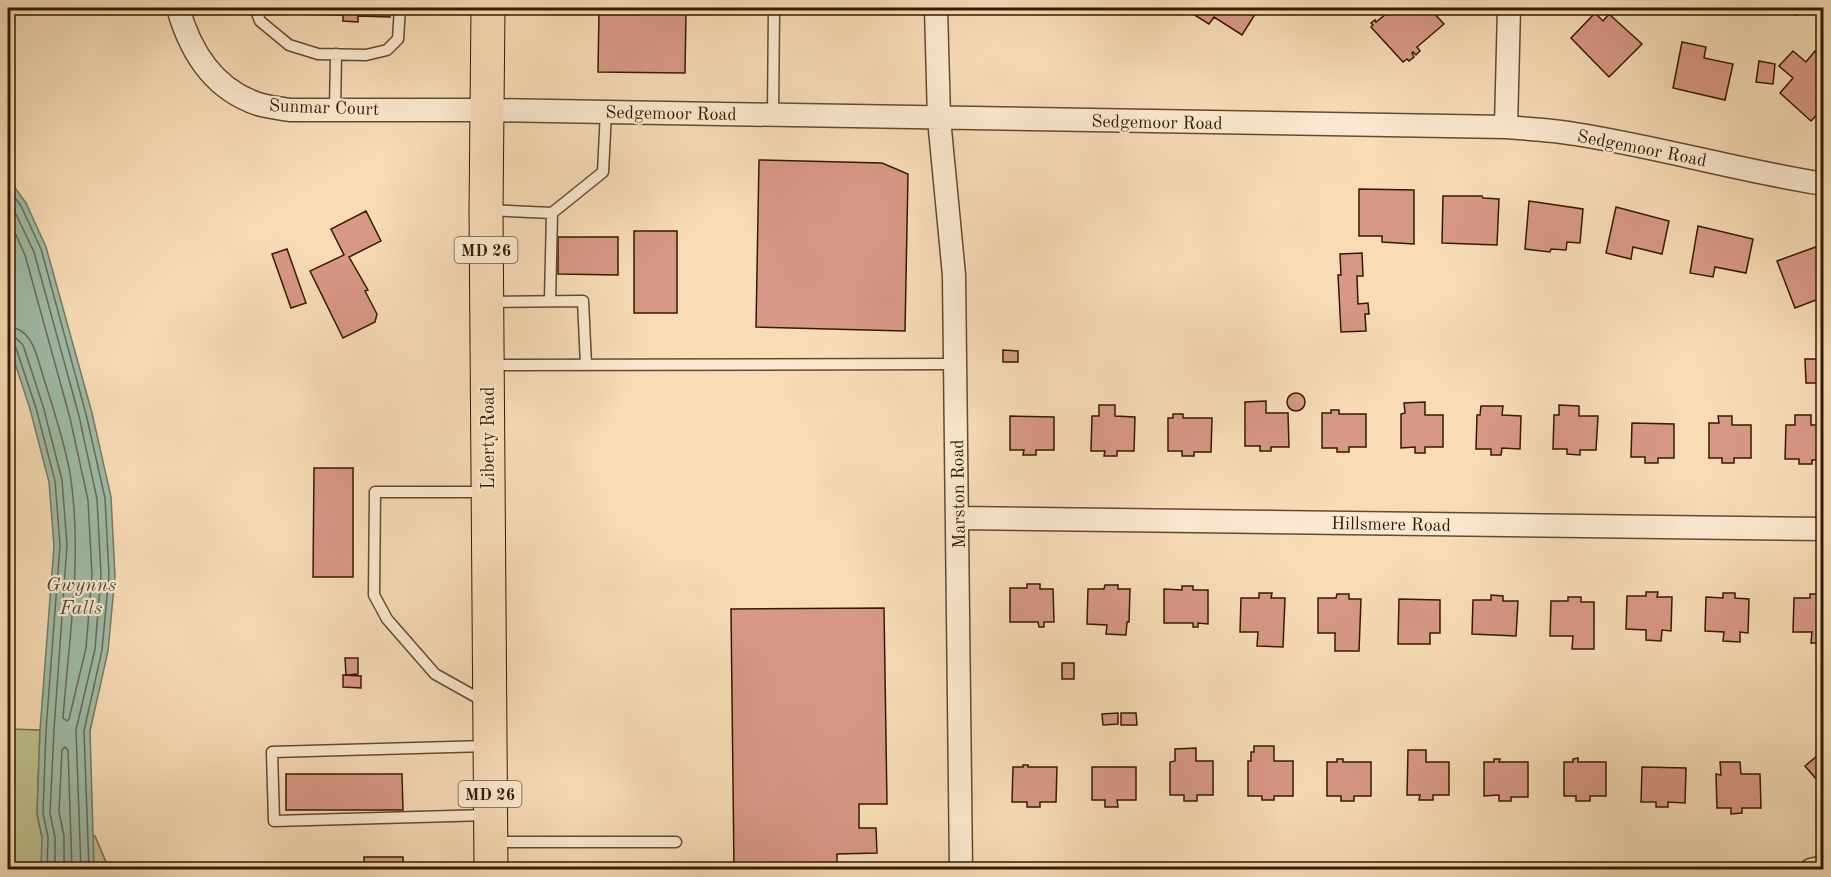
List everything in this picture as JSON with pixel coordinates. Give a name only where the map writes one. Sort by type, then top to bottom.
[{"type":"main road","name":"Liberty Road","points":[[488,8],[486,210],[491,842]]},
{"type":"street","name":"Sunmar Court","points":[[178,8],[184,32],[197,57],[217,80],[237,96],[259,104],[290,110],[486,110]]},
{"type":"street","name":"Marston Road","points":[[936,8],[939,119],[954,275],[961,870]]},
{"type":"street","points":[[1506,126],[1509,8]]},
{"type":"street","name":"Sedgemoor Road","points":[[486,110],[939,119],[1506,126],[1575,134],[1709,160],[1775,176],[1824,184]]},
{"type":"street","name":"Hillsmere Road","points":[[958,518],[1824,530]]},
{"type":"street","points":[[1810,870],[1824,867]]},
{"type":"lane","points":[[255,8],[260,21],[289,45],[318,54],[366,55],[387,50],[398,39],[400,8]]},
{"type":"lane","points":[[773,115],[774,8]]},
{"type":"lane","points":[[335,110],[336,54]]},
{"type":"lane","points":[[486,210],[552,213],[603,172],[606,112]]},
{"type":"lane","points":[[550,301],[552,213]]},
{"type":"lane","points":[[487,302],[583,301],[586,365]]},
{"type":"lane","points":[[488,365],[956,364]]},
{"type":"lane","points":[[488,492],[375,492],[374,595],[387,619],[435,674],[490,705]]},
{"type":"lane","points":[[490,746],[272,752],[274,821],[491,842],[676,842]]},
{"type":"green space","points":[[8,729],[40,730],[37,814],[42,837],[95,836],[109,869],[8,870]]},
{"type":"water","name":"Gwynns Falls","points":[[8,178],[26,203],[46,247],[92,413],[111,497],[115,576],[108,651],[90,731],[94,869],[41,869],[42,837],[37,814],[40,730],[54,546],[49,482],[30,409],[8,342]]},
{"type":"building","points":[[299,8],[390,8],[390,17],[358,16],[358,22],[343,21],[343,15],[299,14]]},
{"type":"building","points":[[1183,8],[1259,8],[1242,35],[1214,17],[1209,24]]},
{"type":"building","points":[[1398,8],[1429,8],[1444,24],[1417,47],[1420,51],[1416,55],[1412,53],[1414,57],[1403,62],[1371,27],[1373,25],[1371,23],[1375,20],[1376,22],[1391,10],[1393,12]]},
{"type":"building","points":[[1794,8],[1824,8],[1824,12],[1795,15]]},
{"type":"building","points":[[599,11],[686,12],[685,73],[598,72]]},
{"type":"building","points":[[1595,13],[1603,21],[1609,14],[1642,44],[1609,77],[1571,38]]},
{"type":"building","points":[[1682,42],[1706,47],[1704,58],[1733,64],[1725,100],[1673,88]]},
{"type":"building","points":[[1793,51],[1806,62],[1815,51],[1824,59],[1824,107],[1811,121],[1780,93],[1793,78],[1779,66]]},
{"type":"building","points":[[1759,61],[1775,64],[1773,84],[1756,82]]},
{"type":"building","points":[[759,160],[882,163],[908,174],[905,331],[756,327]]},
{"type":"building","points":[[1359,189],[1414,190],[1414,244],[1382,242],[1382,236],[1359,236]]},
{"type":"building","points":[[1443,196],[1482,196],[1499,199],[1497,245],[1442,243]]},
{"type":"building","points":[[1529,201],[1583,209],[1580,243],[1567,242],[1566,250],[1551,249],[1550,252],[1525,249]]},
{"type":"building","points":[[1616,207],[1669,221],[1662,254],[1633,247],[1631,259],[1606,253]]},
{"type":"building","points":[[366,211],[381,241],[349,257],[368,290],[365,291],[377,314],[375,322],[343,338],[310,271],[344,255],[331,229]]},
{"type":"building","points":[[1698,226],[1753,239],[1746,273],[1715,267],[1713,277],[1690,273]]},
{"type":"building","points":[[634,231],[677,231],[677,313],[634,313]]},
{"type":"building","points":[[558,237],[618,237],[618,275],[558,274]]},
{"type":"building","points":[[1821,245],[1824,251],[1824,297],[1795,308],[1777,261]]},
{"type":"building","points":[[287,249],[306,303],[291,308],[272,254]]},
{"type":"building","points":[[1362,253],[1363,276],[1357,276],[1358,304],[1368,303],[1369,314],[1365,314],[1366,331],[1341,332],[1338,275],[1341,275],[1340,254]]},
{"type":"building","points":[[1003,350],[1018,351],[1018,362],[1003,362]]},
{"type":"building","points":[[1805,359],[1824,359],[1824,383],[1806,383]]},
{"type":"building","points":[[1296,393],[1302,396],[1305,402],[1302,408],[1296,411],[1290,408],[1287,402],[1290,396]]},
{"type":"building","points":[[1266,401],[1266,413],[1288,413],[1289,447],[1271,447],[1271,451],[1260,451],[1260,446],[1245,446],[1245,402]]},
{"type":"building","points":[[1425,402],[1425,415],[1443,415],[1443,447],[1425,447],[1425,453],[1415,453],[1415,447],[1401,448],[1401,414],[1405,413],[1404,403]]},
{"type":"building","points":[[1099,405],[1115,405],[1115,416],[1135,417],[1134,451],[1117,451],[1117,456],[1104,456],[1105,451],[1091,451],[1092,416],[1099,416]]},
{"type":"building","points":[[1559,405],[1579,406],[1579,416],[1598,416],[1596,450],[1580,450],[1580,455],[1567,454],[1567,449],[1553,449],[1554,415],[1559,415]]},
{"type":"building","points":[[1481,406],[1503,406],[1502,415],[1521,416],[1520,449],[1502,448],[1501,455],[1491,455],[1491,449],[1476,449],[1477,415],[1480,415]]},
{"type":"building","points":[[1331,410],[1339,410],[1339,414],[1366,414],[1366,447],[1349,447],[1349,452],[1337,452],[1337,448],[1322,448],[1322,413],[1331,413]]},
{"type":"building","points":[[1173,414],[1183,414],[1183,418],[1212,418],[1211,452],[1194,452],[1194,456],[1182,456],[1182,451],[1168,451],[1168,418],[1173,418]]},
{"type":"building","points":[[1795,415],[1811,415],[1811,425],[1824,425],[1824,460],[1812,460],[1812,464],[1799,464],[1799,459],[1785,459],[1786,425],[1795,425]]},
{"type":"building","points":[[1010,416],[1054,417],[1054,450],[1036,450],[1036,455],[1023,455],[1024,450],[1010,450]]},
{"type":"building","points":[[1718,416],[1732,416],[1732,425],[1751,425],[1751,458],[1734,458],[1734,463],[1722,463],[1722,458],[1709,458],[1709,423],[1719,423]]},
{"type":"building","points":[[1632,423],[1674,424],[1674,458],[1658,458],[1658,463],[1645,463],[1645,457],[1631,457]]},
{"type":"building","points":[[314,468],[353,468],[353,577],[313,577]]},
{"type":"building","points":[[1027,584],[1040,584],[1040,589],[1053,589],[1054,622],[1044,622],[1044,627],[1039,627],[1038,622],[1010,622],[1010,588],[1027,588]]},
{"type":"building","points":[[1105,585],[1118,585],[1118,589],[1130,589],[1129,622],[1127,622],[1126,635],[1106,634],[1107,625],[1087,624],[1088,589],[1104,589]]},
{"type":"building","points":[[1182,586],[1193,586],[1193,590],[1208,590],[1208,624],[1198,623],[1198,627],[1193,627],[1193,623],[1164,623],[1164,589],[1182,590]]},
{"type":"building","points":[[1646,592],[1658,592],[1657,597],[1672,597],[1671,631],[1662,630],[1661,641],[1646,640],[1646,630],[1626,629],[1627,596],[1646,596]]},
{"type":"building","points":[[1259,593],[1272,593],[1271,598],[1285,598],[1283,647],[1257,646],[1258,632],[1240,632],[1241,598],[1259,598]]},
{"type":"building","points":[[1723,593],[1735,593],[1735,598],[1749,599],[1748,633],[1740,632],[1740,642],[1723,641],[1724,632],[1705,631],[1706,597],[1723,598]]},
{"type":"building","points":[[1337,594],[1349,594],[1349,599],[1361,599],[1359,651],[1335,651],[1335,633],[1318,633],[1318,598],[1336,598]]},
{"type":"building","points":[[1810,594],[1823,594],[1824,643],[1811,643],[1812,632],[1793,632],[1794,598],[1810,598]]},
{"type":"building","points":[[1491,595],[1503,596],[1503,601],[1518,601],[1516,636],[1472,634],[1473,600],[1491,600]]},
{"type":"building","points":[[1568,597],[1581,597],[1581,602],[1594,602],[1594,649],[1572,649],[1573,636],[1550,636],[1551,601],[1568,601]]},
{"type":"building","points":[[1399,599],[1440,600],[1440,633],[1430,633],[1430,644],[1398,644]]},
{"type":"building","points":[[884,608],[887,804],[859,804],[859,828],[876,828],[877,853],[837,854],[837,870],[734,870],[731,609]]},
{"type":"building","points":[[345,658],[358,658],[358,674],[346,675]]},
{"type":"building","points":[[1062,663],[1074,663],[1074,679],[1062,679]]},
{"type":"building","points":[[343,675],[361,676],[361,688],[343,687]]},
{"type":"building","points":[[1118,713],[1118,724],[1103,725],[1102,714]]},
{"type":"building","points":[[1121,713],[1136,713],[1137,725],[1121,725]]},
{"type":"building","points":[[1254,746],[1274,746],[1274,761],[1293,761],[1293,796],[1274,796],[1274,800],[1262,800],[1262,796],[1248,796],[1248,761],[1251,761]]},
{"type":"building","points":[[1196,748],[1196,761],[1213,761],[1213,795],[1197,795],[1197,801],[1184,801],[1184,795],[1170,795],[1170,762],[1175,761],[1175,749]]},
{"type":"building","points":[[1408,750],[1426,750],[1426,762],[1449,762],[1449,795],[1433,795],[1433,800],[1419,800],[1420,795],[1407,795]]},
{"type":"building","points":[[1824,751],[1824,788],[1805,766]]},
{"type":"building","points":[[1578,758],[1578,762],[1606,762],[1606,796],[1590,796],[1590,801],[1576,801],[1576,796],[1564,796],[1564,762],[1573,762],[1573,759]]},
{"type":"building","points":[[1337,759],[1343,759],[1343,762],[1371,762],[1371,796],[1354,796],[1354,801],[1341,801],[1341,796],[1327,796],[1327,762],[1337,762]]},
{"type":"building","points":[[1494,759],[1500,759],[1499,762],[1528,762],[1528,797],[1511,797],[1511,801],[1499,801],[1499,795],[1484,796],[1484,762],[1494,762]]},
{"type":"building","points":[[1720,762],[1740,762],[1741,774],[1760,774],[1761,808],[1742,808],[1742,813],[1731,814],[1731,808],[1717,808],[1716,774],[1721,775]]},
{"type":"building","points":[[1023,765],[1057,767],[1056,802],[1040,802],[1040,807],[1027,807],[1027,802],[1012,802],[1013,767],[1023,767]]},
{"type":"building","points":[[1092,767],[1136,767],[1136,800],[1117,800],[1118,807],[1105,807],[1105,800],[1092,800]]},
{"type":"building","points":[[1642,767],[1686,768],[1685,803],[1668,802],[1668,807],[1656,807],[1656,802],[1641,802]]},
{"type":"building","points":[[286,774],[402,774],[403,810],[286,810]]},
{"type":"building","points":[[364,857],[403,857],[403,870],[364,870]]}]
